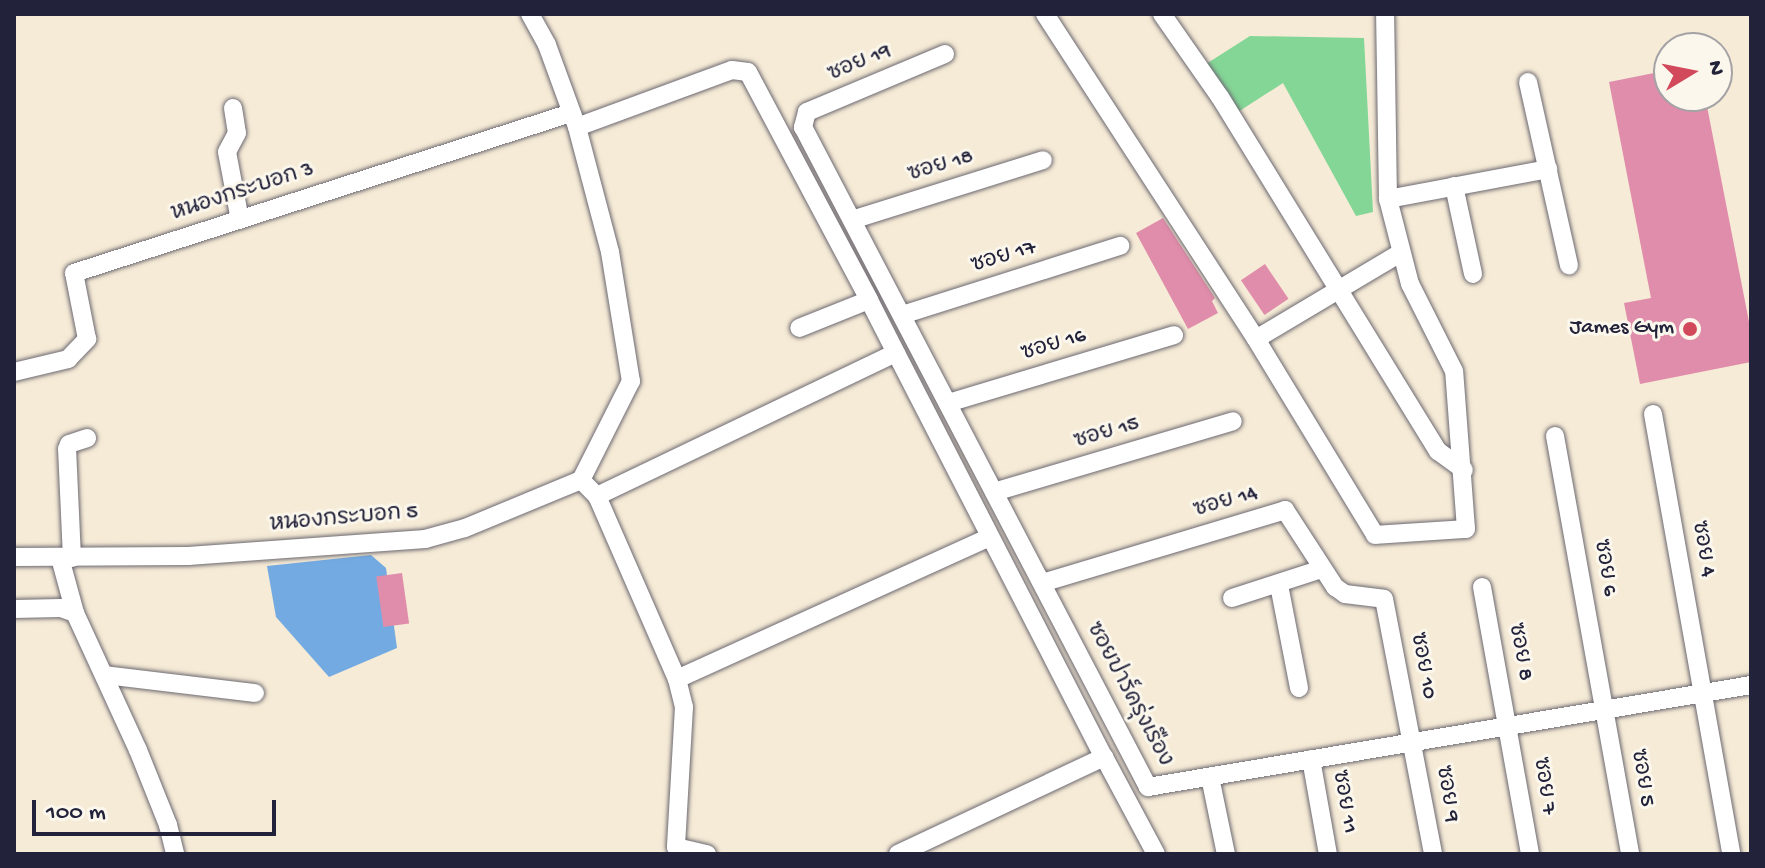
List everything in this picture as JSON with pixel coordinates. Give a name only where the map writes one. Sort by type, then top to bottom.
[{"type":"street","points":[[530,14],[547,45],[574,120],[610,252],[631,381],[581,480],[597,496],[677,679],[684,707],[675,850],[707,854]]},
{"type":"street","points":[[1045,14],[1256,339],[1375,535],[1466,529],[1464,470],[1454,371],[1410,284],[1388,199],[1385,14]]},
{"type":"street","points":[[1162,14],[1220,97],[1340,287],[1438,451],[1464,470]]},
{"type":"street","name":"ซอย 19","points":[[803,127],[807,112],[945,54]]},
{"type":"street","name":"หนองกระบอก 3","points":[[14,372],[68,359],[87,339],[74,273],[732,70],[748,72],[869,300]]},
{"type":"street","points":[[1528,82],[1569,265]]},
{"type":"street","points":[[233,108],[237,133],[228,148],[227,160],[240,220]]},
{"type":"street","name":"ซอยปาร์ครุ่งเรือง","points":[[803,127],[1148,787],[1751,685]]},
{"type":"street","name":"ซอย 18","points":[[852,220],[1043,160]]},
{"type":"street","points":[[1388,199],[1548,169]]},
{"type":"street","points":[[1454,186],[1473,274]]},
{"type":"street","name":"ซอย 17","points":[[902,315],[1120,246]]},
{"type":"street","points":[[1256,339],[1400,253]]},
{"type":"street","points":[[799,328],[869,300],[988,538],[1156,854]]},
{"type":"street","name":"ซอย 16","points":[[948,403],[1174,335]]},
{"type":"street","points":[[597,496],[896,353]]},
{"type":"street","name":"ซอย 4","points":[[1653,414],[1731,854]]},
{"type":"street","name":"ซอย 15","points":[[994,492],[1233,421]]},
{"type":"street","name":"ซอย 6","points":[[1555,436],[1605,709]]},
{"type":"street","points":[[87,438],[69,444],[67,449],[66,558],[75,613],[163,813],[175,854]]},
{"type":"street","name":"หนองกระบอก 5","points":[[14,557],[188,556],[425,539],[465,528],[581,480]]},
{"type":"street","name":"ซอย 14","points":[[1042,583],[1285,510],[1322,569],[1345,594],[1384,599]]},
{"type":"street","points":[[677,679],[988,538]]},
{"type":"street","points":[[1232,598],[1322,569]]},
{"type":"street","points":[[1279,585],[1299,688]]},
{"type":"street","name":"ซอย 8","points":[[1482,587],[1509,726]]},
{"type":"street","name":"ซอย 10","points":[[1384,599],[1413,742]]},
{"type":"street","points":[[14,609],[61,608],[75,613]]},
{"type":"street","points":[[104,675],[255,693]]},
{"type":"street","name":"ซอย 5","points":[[1605,709],[1630,854]]},
{"type":"street","name":"ซอย 7","points":[[1509,726],[1530,854]]},
{"type":"street","name":"ซอย 9","points":[[1413,742],[1433,854]]},
{"type":"street","points":[[898,854],[1104,757]]},
{"type":"street","name":"ซอย 11","points":[[1311,759],[1328,854]]},
{"type":"street","points":[[1210,777],[1226,854]]},
{"type":"green space","points":[[1250,36],[1364,38],[1373,212],[1356,216],[1283,83],[1238,112],[1206,64]]},
{"type":"water","points":[[371,555],[386,568],[397,648],[329,677],[276,617],[267,566]]},
{"type":"building","points":[[1653,73],[1653,112],[1708,112],[1751,332],[1751,362],[1640,384],[1624,303],[1651,298],[1609,82]]},
{"type":"building","points":[[1163,218],[1215,298],[1212,301],[1218,313],[1188,329],[1136,233]]},
{"type":"building","points":[[1265,264],[1288,299],[1264,315],[1241,280]]},
{"type":"building","points":[[402,573],[409,624],[383,627],[376,577]]},
{"type":"place","name":"James Gym","points":[[1690,329]]}]
